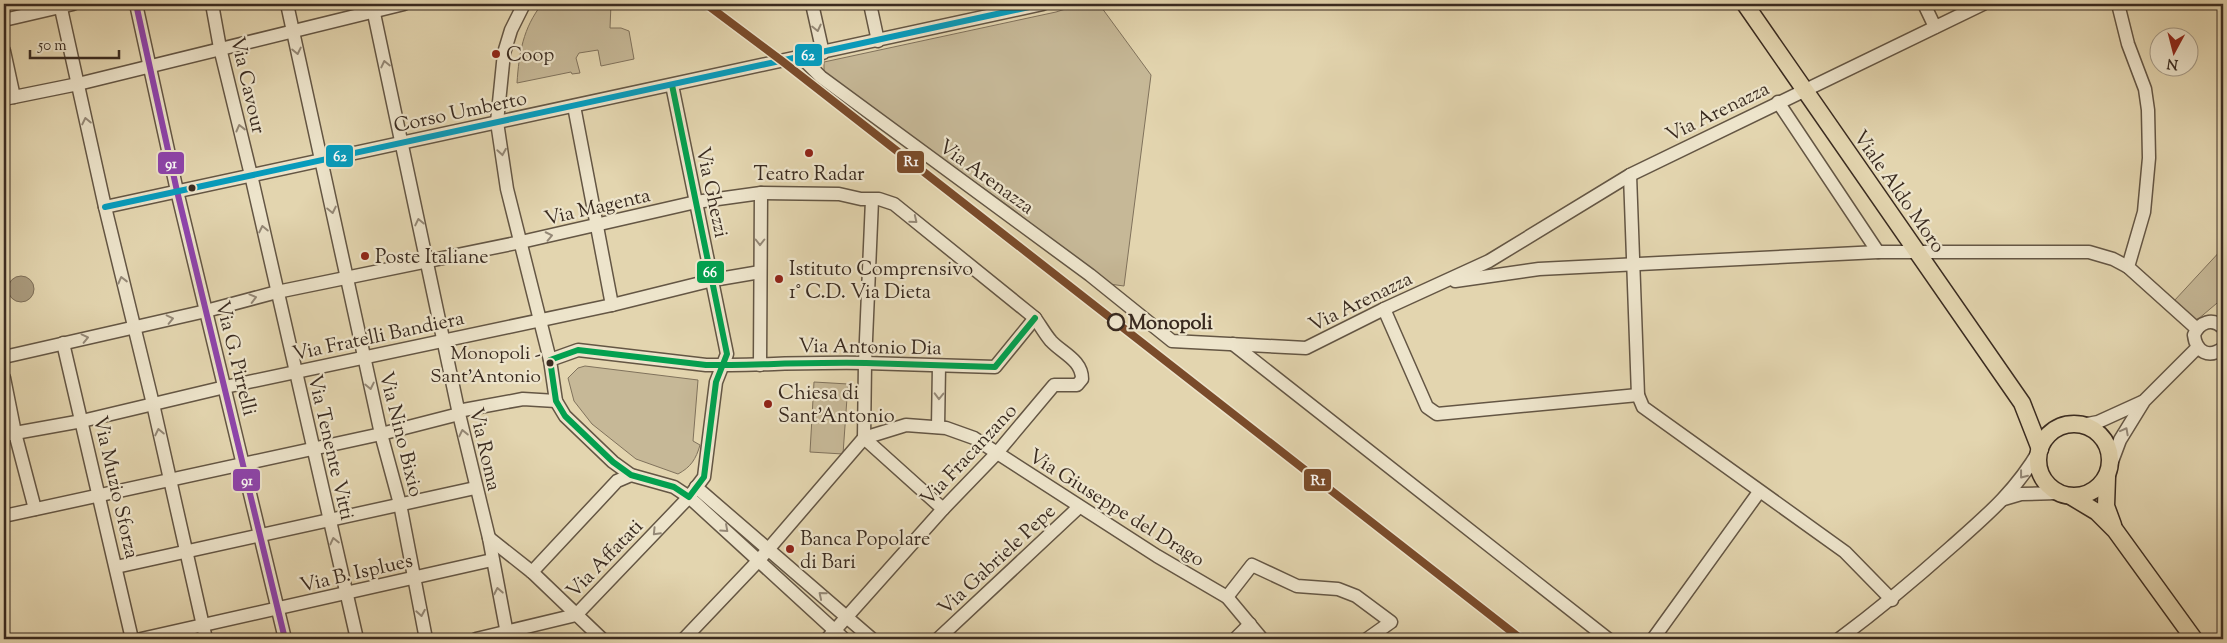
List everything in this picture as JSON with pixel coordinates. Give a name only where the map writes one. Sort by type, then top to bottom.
[{"type":"main road","name":"Viale Aldo Moro","points":[[1745,4],[1803,90],[2022,402],[2044,422],[2058,428]]},
{"type":"main road","name":"Viale Aldo Moro","points":[[2022,402],[2040,449]]},
{"type":"main road","points":[[2115,530],[2106,506],[2110,451],[2104,439],[2094,430],[2082,425],[2070,424],[2058,428],[2050,433],[2040,449],[2038,462],[2040,474],[2047,485],[2097,512],[2115,530],[2194,639]]},
{"type":"main road","points":[[2064,495],[2086,495],[2098,488],[2109,470]]},
{"type":"street","name":"Via G. Pirrelli","points":[[136,4],[177,191],[285,639]]},
{"type":"street","name":"Via Cavour","points":[[212,4],[220,48],[251,175]]},
{"type":"street","name":"Via Nino Bixio","points":[[287,4],[380,434],[400,504],[426,639]]},
{"type":"street","points":[[4,51],[9,98],[78,84],[150,66],[293,30],[373,7],[404,4]]},
{"type":"street","points":[[524,4],[511,30],[504,53],[497,122],[508,189],[550,360],[556,402],[565,416],[613,462],[631,476],[693,492],[768,549],[872,639]]},
{"type":"street","points":[[812,4],[823,52]]},
{"type":"street","points":[[870,4],[878,41]]},
{"type":"street","name":"Corso Umberto","points":[[104,207],[1043,4]]},
{"type":"street","points":[[1924,4],[1935,27]]},
{"type":"street","name":"Via Arenazza","points":[[800,57],[821,77],[1090,275],[1172,341],[1306,348],[1384,309],[1490,261],[1630,175],[1983,4]]},
{"type":"street","points":[[2118,4],[2128,44],[2145,89],[2148,110],[2149,158],[2144,212],[2128,267]]},
{"type":"street","points":[[4,20],[64,5],[78,84],[104,207],[153,404],[206,639]]},
{"type":"street","name":"Via Roma","points":[[373,7],[475,488],[489,538],[507,635]]},
{"type":"street","name":"Via Ghezzi","points":[[672,85],[727,354],[716,382],[704,477],[693,492]]},
{"type":"street","points":[[1778,102],[1878,252]]},
{"type":"street","points":[[574,106],[612,305]]},
{"type":"street","name":"Via Tenente Vitti","points":[[251,175],[357,639]]},
{"type":"street","points":[[1630,175],[1638,395],[1643,407],[1845,552],[1892,600]]},
{"type":"street","points":[[760,193],[760,365]]},
{"type":"street","name":"Via Magenta","points":[[4,356],[206,311],[277,292],[596,226],[696,202],[760,193],[838,194],[872,200],[879,199],[894,204],[1035,318]]},
{"type":"street","points":[[684,639],[759,560],[864,438],[864,363],[872,200]]},
{"type":"street","points":[[1441,283],[1539,269],[1634,263],[1916,251],[2089,252],[2113,259],[2128,267],[2196,329]]},
{"type":"street","name":"Via Fratelli Bandiera","points":[[10,434],[82,421],[225,387],[612,305],[713,280],[760,272]]},
{"type":"street","points":[[1384,309],[1427,407],[1437,414],[1638,395]]},
{"type":"street","name":"Via Antonio Dia","points":[[550,360],[578,350],[706,365],[864,363],[995,367],[1035,318]]},
{"type":"street","name":"Via Fracanzano","points":[[835,637],[846,616],[943,509],[996,454],[1054,385],[1077,385],[1082,379],[1082,370],[1076,362],[1051,340],[1035,318]]},
{"type":"street","points":[[2197,348],[2194,335],[2196,329],[2201,324],[2217,322],[2223,326]]},
{"type":"street","name":"Via Muzio Sforza","points":[[63,343],[132,639]]},
{"type":"street","points":[[1233,344],[1608,639]]},
{"type":"street","points":[[2197,348],[2210,354],[2217,353],[2223,348]]},
{"type":"street","points":[[2109,470],[2123,434],[2144,400],[2197,348]]},
{"type":"street","points":[[938,427],[939,366]]},
{"type":"street","points":[[4,378],[10,434],[35,509]]},
{"type":"street","points":[[4,516],[380,434],[459,412],[523,399],[556,402]]},
{"type":"street","points":[[2082,425],[2098,422],[2144,400]]},
{"type":"street","name":"Via Giuseppe del Drago","points":[[864,438],[906,425],[946,428],[974,438],[1079,507],[1227,597],[1262,639]]},
{"type":"street","points":[[864,438],[943,509]]},
{"type":"street","points":[[1839,639],[1892,600],[2004,499],[2030,466],[2040,449]]},
{"type":"street","points":[[532,572],[617,481],[631,476]]},
{"type":"street","points":[[116,567],[475,488]]},
{"type":"street","points":[[693,492],[835,637]]},
{"type":"street","name":"Via Affatati","points":[[476,639],[507,635],[576,615],[693,492]]},
{"type":"street","points":[[1653,639],[1759,492]]},
{"type":"street","points":[[2004,499],[2021,494],[2064,495]]},
{"type":"street","name":"Via Gabriele Pepe","points":[[938,639],[1079,507]]},
{"type":"street","points":[[489,538],[532,572],[602,639]]},
{"type":"street","name":"Via B. Isplues","points":[[140,639],[492,560]]},
{"type":"street","points":[[1227,597],[1252,566],[1297,586],[1338,589],[1356,596],[1391,622],[1367,639]]},
{"type":"street","points":[[1235,639],[1250,624]]},
{"type":"shaded area","points":[[542,4],[611,4],[610,28],[621,28],[629,31],[634,59],[601,66],[598,50],[579,53],[576,58],[580,73],[572,74],[571,72],[517,83],[523,41],[530,22]]},
{"type":"shaded area","points":[[1081,4],[1088,9],[1099,4],[1151,75],[1124,286],[1109,284],[1010,207],[824,74],[824,62],[1056,12]]},
{"type":"shaded area","points":[[2223,248],[2223,298],[2197,320],[2174,301]]},
{"type":"shaded area","points":[[21,276],[30,280],[34,289],[30,298],[21,302],[12,298],[8,289],[12,280]]},
{"type":"shaded area","points":[[585,366],[698,380],[693,441],[700,445],[690,465],[678,474],[636,459],[592,424],[574,401],[568,378],[578,368]]},
{"type":"shaded area","points":[[814,382],[848,384],[843,454],[810,452]]},
{"type":"transit line","name":"91","points":[[136,4],[177,191],[285,639]]},
{"type":"transit line","name":"R1","points":[[706,4],[782,61],[1521,639]]},
{"type":"transit line","name":"62","points":[[105,207],[1043,4]]},
{"type":"transit line","name":"66","points":[[672,85],[727,354],[716,382],[704,477],[689,497],[674,487],[631,475],[613,462],[565,416],[556,401],[550,360],[578,350],[706,365],[726,365],[746,365],[806,363],[882,363],[995,367],[1035,318]]},
{"type":"place","name":"Coop","points":[[496,54]]},
{"type":"place","name":"Teatro Radar","points":[[809,153]]},
{"type":"place","name":"Poste Italiane","points":[[365,256]]},
{"type":"place","name":"Istituto Comprensivo 1° C.D. Via Dieta","points":[[779,279]]},
{"type":"place","name":"Monopoli","points":[[1116,322]]},
{"type":"place","name":"Monopoli - Sant’Antonio","points":[[550,363]]},
{"type":"place","name":"Chiesa di Sant'Antonio","points":[[768,404]]},
{"type":"place","name":"Banca Popolare di Bari","points":[[790,549]]}]
